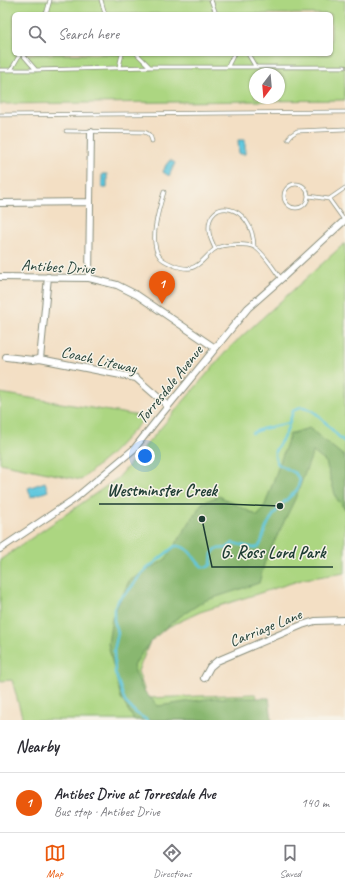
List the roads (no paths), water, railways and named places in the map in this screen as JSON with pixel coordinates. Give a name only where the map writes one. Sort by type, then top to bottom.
[{"type":"street","points":[[89,278],[92,154],[91,132]]},
{"type":"street","points":[[0,203],[90,202]]},
{"type":"street","name":"Torresdale Avenue","points":[[0,548],[73,500],[134,449],[248,308],[345,220]]},
{"type":"street","name":"Antibes Drive","points":[[0,276],[89,278],[117,285],[137,295],[215,348]]},
{"type":"street","name":"Coach Liteway","points":[[40,359],[48,277]]},
{"type":"street","name":"Coach Liteway","points":[[6,357],[33,360],[40,359],[136,378],[168,406]]},
{"type":"street","name":"Carriage Lane","points":[[204,678],[210,667],[217,661],[302,625],[315,621],[345,620]]},
{"type":"lane","points":[[46,12],[50,0]]},
{"type":"lane","points":[[101,0],[104,12]]},
{"type":"lane","points":[[211,0],[215,12]]},
{"type":"lane","points":[[11,70],[20,56]]},
{"type":"lane","points":[[23,56],[36,70]]},
{"type":"lane","points":[[119,67],[122,56]]},
{"type":"lane","points":[[139,56],[150,67]]},
{"type":"lane","points":[[228,66],[233,56]]},
{"type":"lane","points":[[249,56],[256,66]]},
{"type":"lane","points":[[0,70],[228,66],[345,67]]},
{"type":"lane","points":[[0,115],[345,112]]},
{"type":"lane","points":[[288,140],[291,134],[297,130],[345,129]]},
{"type":"lane","points":[[66,131],[144,132],[149,133],[152,141]]},
{"type":"lane","points":[[296,183],[306,188],[308,196],[306,203],[299,208],[295,208],[288,204],[284,198],[284,193],[288,187],[296,183]]},
{"type":"lane","points":[[308,196],[329,198],[345,188]]},
{"type":"lane","points":[[164,192],[157,220],[155,237],[157,251],[160,258],[176,266],[191,268],[201,263],[215,248],[233,244],[254,247],[266,258],[281,279]]},
{"type":"lane","points":[[329,198],[345,220]]},
{"type":"lane","points":[[215,248],[209,231],[210,223],[212,216],[219,210],[224,209],[239,212],[245,218],[250,225],[254,236],[254,247]]},
{"type":"water","points":[[238,140],[245,140],[245,154],[239,154]]},
{"type":"water","points":[[170,160],[175,163],[169,176],[163,172]]},
{"type":"water","points":[[102,174],[107,174],[107,188],[102,188]]},
{"type":"water","points":[[45,482],[48,491],[31,497],[28,488]]},
{"type":"waterway","points":[[147,720],[136,713],[125,702],[115,672],[114,650],[118,633],[114,620],[114,609],[119,599],[130,589],[142,573],[175,546],[182,547],[187,550],[202,566],[206,567],[211,565],[212,554],[216,549],[227,548],[233,543],[254,548],[258,547],[270,520],[280,506],[297,490],[300,480],[295,473],[278,464],[275,457],[275,451],[286,433],[293,411],[301,407],[312,411],[345,442]]},
{"type":"waterway","points":[[252,433],[262,429],[289,423]]},
{"type":"place","name":"Antibes Drive at Torresdale Ave","points":[[162,304]]},
{"type":"place","name":"Westminster Creek","points":[[280,506]]},
{"type":"place","name":"G. Ross Lord Park","points":[[202,519]]}]
